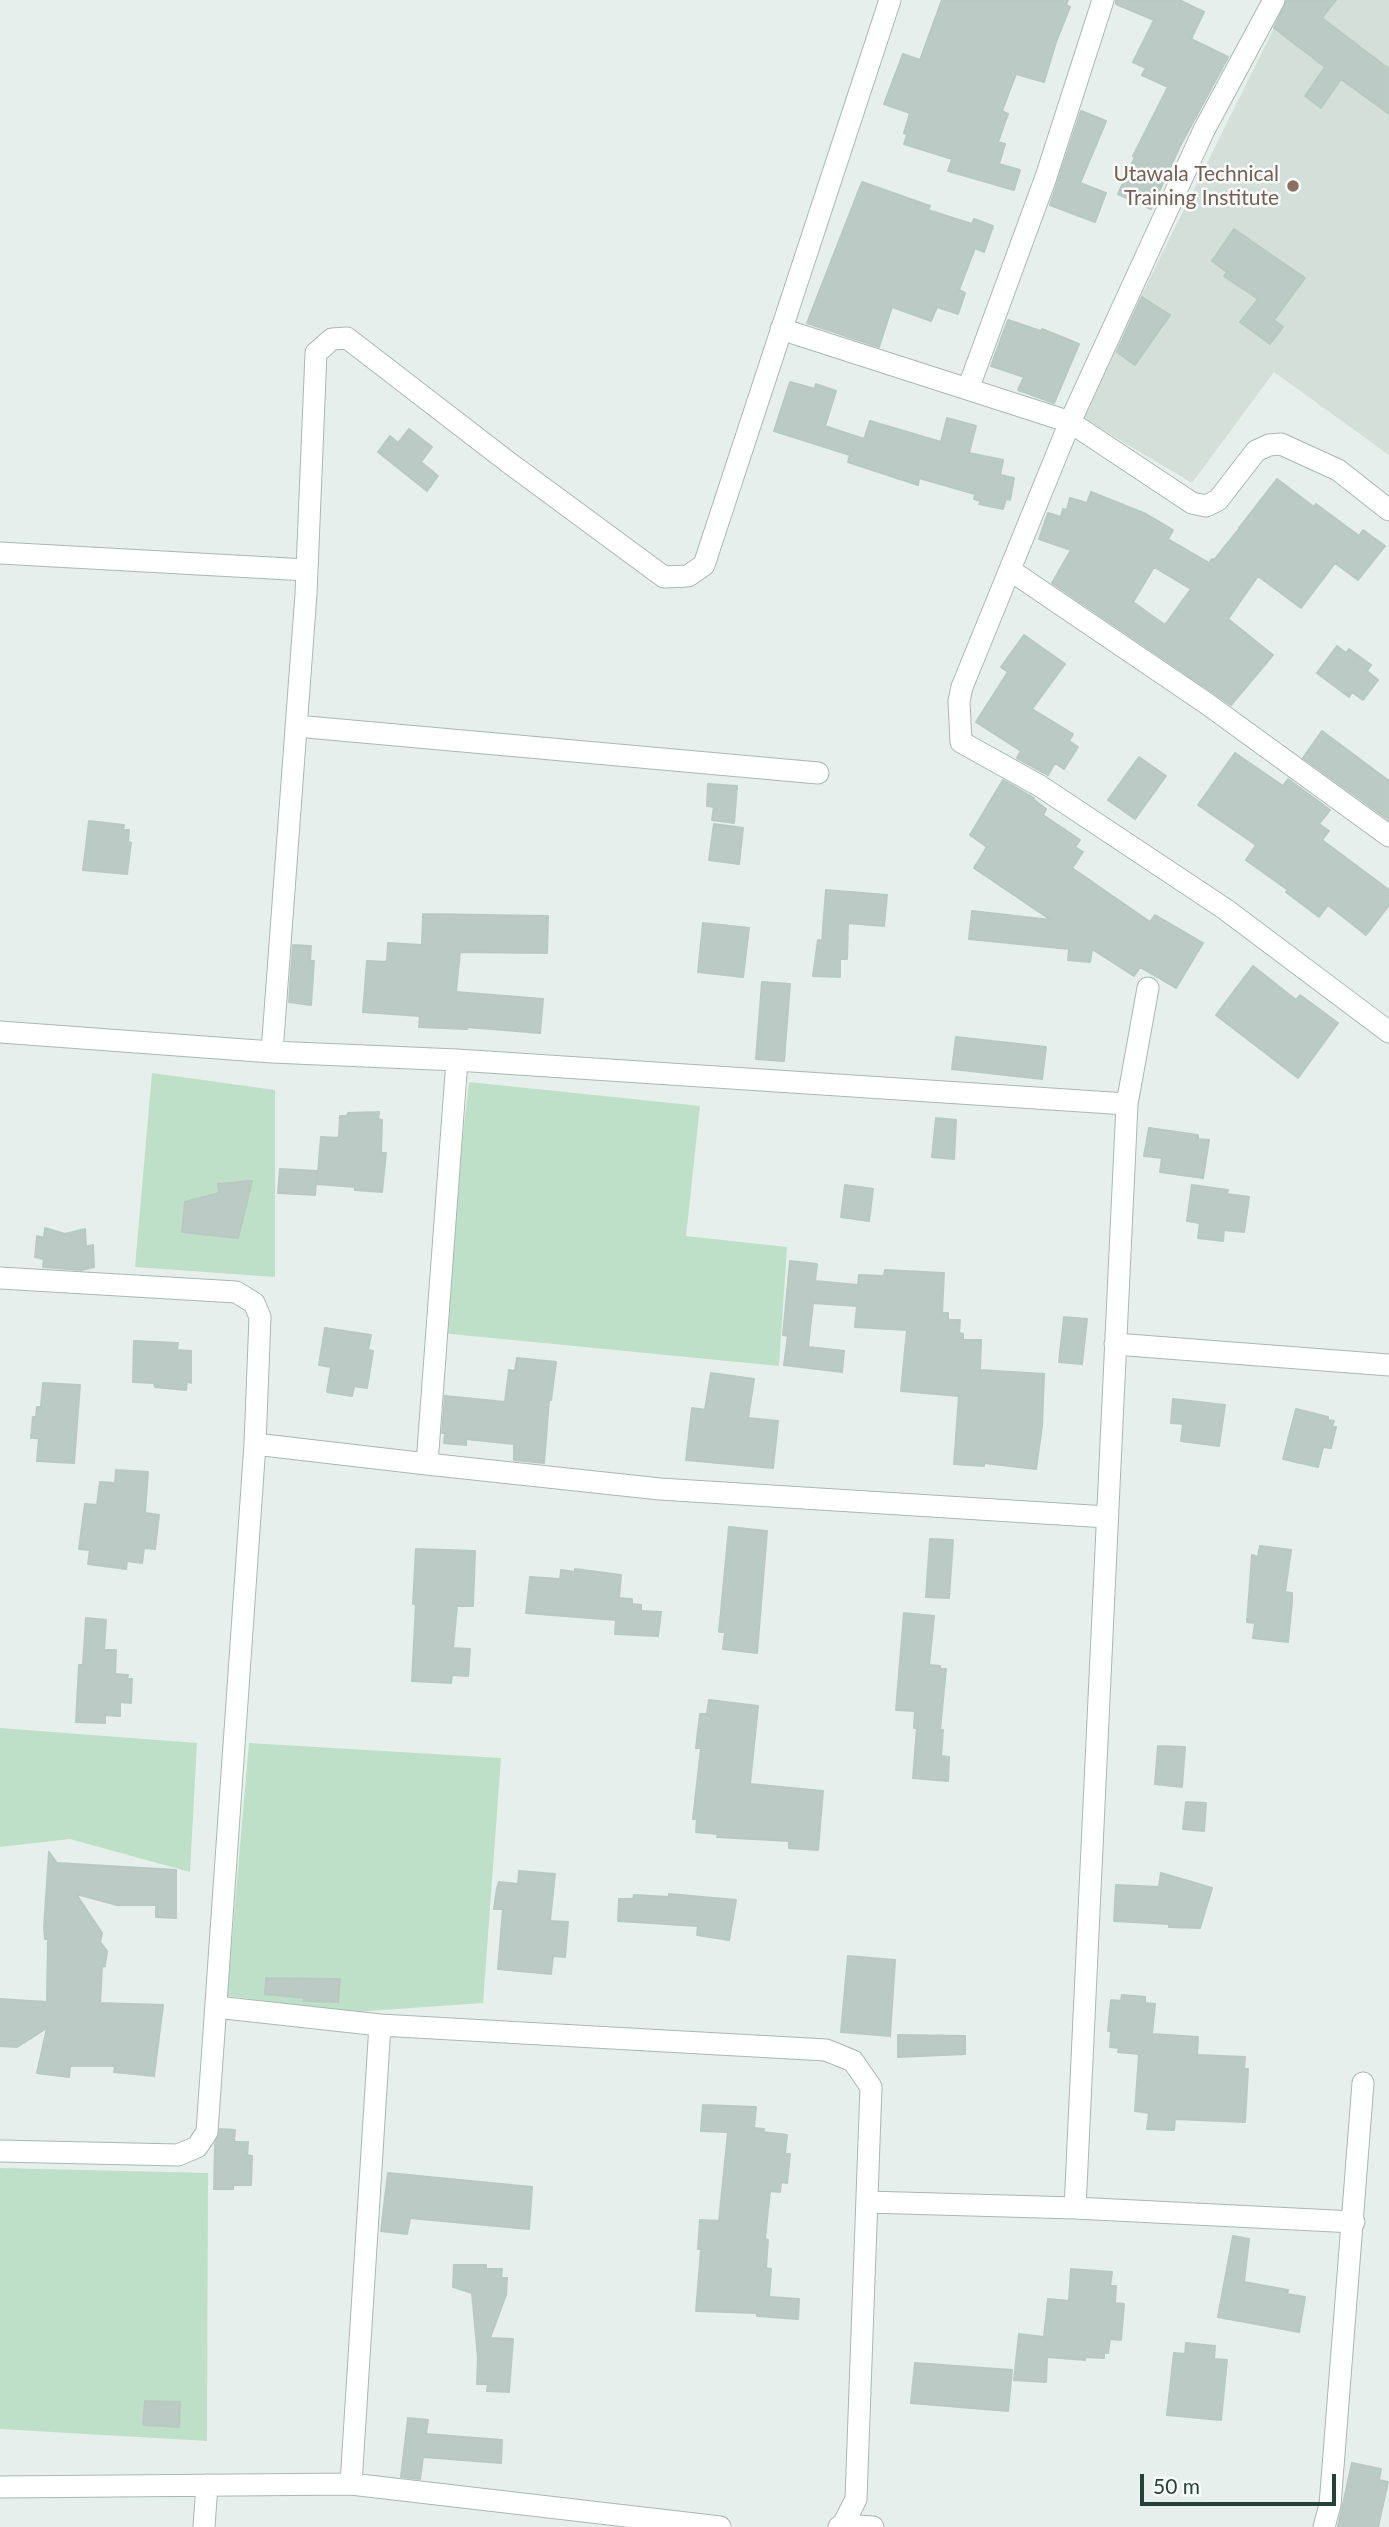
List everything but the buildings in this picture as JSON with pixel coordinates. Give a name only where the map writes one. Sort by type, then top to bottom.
[{"type":"street","points":[[272,1052],[307,570],[316,354],[332,339],[347,338],[664,577],[688,576],[704,565],[890,0]]},
{"type":"street","points":[[968,389],[1046,177],[1103,0]]},
{"type":"street","points":[[1274,0],[1204,130],[1070,422],[962,687],[959,701],[961,742],[1040,786],[1225,909],[1389,1032]]},
{"type":"street","points":[[781,329],[1070,422],[1192,503],[1206,506],[1217,500],[1256,452],[1269,445],[1281,444],[1338,470],[1389,510]]},
{"type":"street","points":[[0,553],[307,570]]},
{"type":"street","points":[[1010,570],[1206,703],[1389,836]]},
{"type":"street","points":[[296,726],[818,773]]},
{"type":"street","points":[[1075,2208],[1127,1104],[1148,988]]},
{"type":"street","points":[[0,1032],[272,1052],[457,1060],[1127,1104]]},
{"type":"street","points":[[427,1464],[457,1060]]},
{"type":"street","points":[[0,1278],[236,1292],[254,1303],[260,1317],[255,1444],[208,2132],[197,2147],[178,2155],[0,2151]]},
{"type":"street","points":[[1115,1344],[1389,1365]]},
{"type":"street","points":[[255,1444],[660,1489],[1107,1517]]},
{"type":"street","points":[[216,2007],[380,2025],[826,2050],[853,2061],[871,2087],[856,2499],[841,2526],[873,2527]]},
{"type":"street","points":[[351,2484],[380,2025]]},
{"type":"street","points":[[1324,2527],[1330,2505],[1363,2083]]},
{"type":"street","points":[[867,2203],[1075,2208],[1354,2222]]},
{"type":"street","points":[[0,2487],[351,2484],[720,2527]]},
{"type":"street","points":[[204,2527],[207,2485]]},
{"type":"shaded area","name":"Utawala Technical Training Institute","points":[[1288,0],[1389,0],[1389,455],[1274,372],[1192,483],[1081,417]]},
{"type":"green space","points":[[152,1073],[275,1090],[275,1277],[135,1267]]},
{"type":"green space","points":[[469,1082],[700,1106],[686,1236],[787,1247],[779,1366],[441,1333]]},
{"type":"green space","points":[[0,1728],[197,1743],[190,1872],[70,1839],[0,1847]]},
{"type":"green space","points":[[249,1743],[501,1758],[483,2003],[354,2012],[227,1996]]},
{"type":"green space","points":[[0,2168],[208,2173],[207,2441],[0,2429]]},
{"type":"place","name":"Utawala Technical Training Institute","points":[[1293,186]]}]
